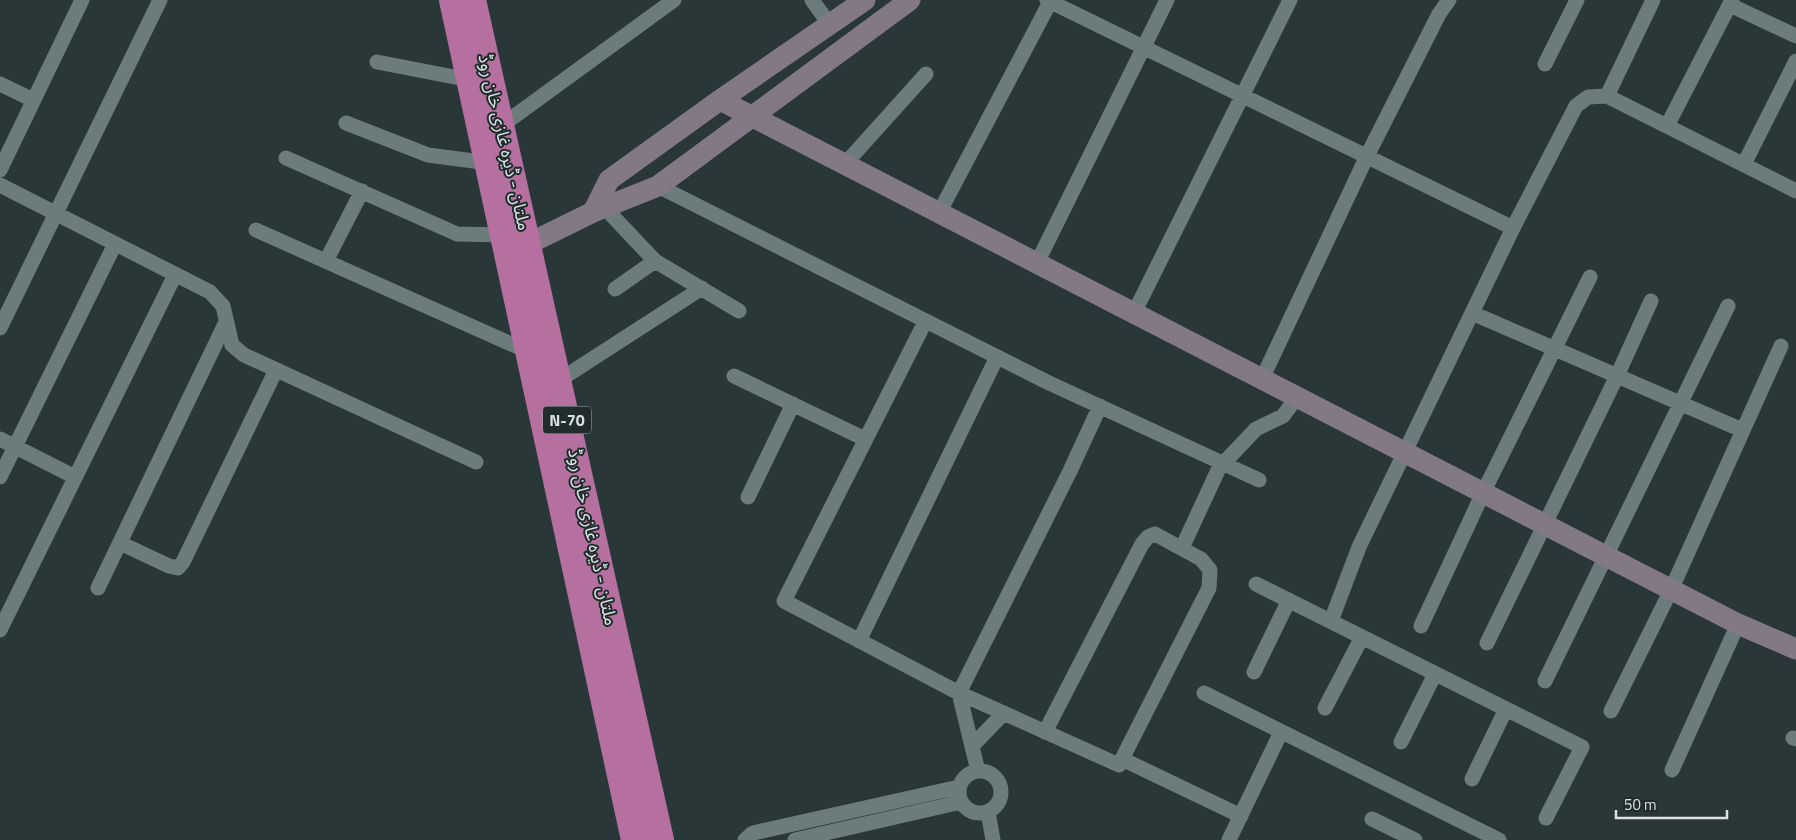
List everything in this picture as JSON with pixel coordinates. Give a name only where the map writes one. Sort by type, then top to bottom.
[{"type":"highway","name":"ملتان - ڈیرہ غازی خان روڈ","points":[[453,0],[489,163],[516,240],[558,381],[628,754],[635,840]]},
{"type":"highway","name":"ملتان - ڈیرہ غازی خان روڈ","points":[[472,0],[502,126],[529,352],[628,754],[660,840]]},
{"type":"street","points":[[0,170],[82,0]]},
{"type":"street","points":[[0,328],[160,0]]},
{"type":"street","points":[[502,126],[674,0]]},
{"type":"street","points":[[812,0],[830,25]]},
{"type":"street","points":[[599,210],[610,180],[720,100],[864,0]]},
{"type":"street","points":[[286,158],[457,234],[516,240],[658,186],[910,0]]},
{"type":"street","points":[[1037,263],[1167,0]]},
{"type":"street","points":[[1134,313],[1290,0]]},
{"type":"street","points":[[1262,379],[1366,156],[1448,0]]},
{"type":"street","points":[[1545,64],[1577,0]]},
{"type":"street","points":[[1607,96],[1653,0]]},
{"type":"street","points":[[940,213],[1048,1],[1513,228]]},
{"type":"street","points":[[1667,126],[1731,2],[1796,36]]},
{"type":"street","points":[[1744,164],[1796,61]]},
{"type":"street","points":[[377,62],[470,80]]},
{"type":"street","points":[[845,164],[926,74]]},
{"type":"street","points":[[0,84],[33,100]]},
{"type":"street","points":[[1331,621],[1359,547],[1513,228],[1576,106],[1588,97],[1607,96],[1796,191]]},
{"type":"street","points":[[720,100],[1671,590],[1738,624],[1796,649]]},
{"type":"street","points":[[346,123],[428,155],[489,163]]},
{"type":"street","points":[[0,185],[210,292],[223,306],[232,345],[244,355],[476,462]]},
{"type":"street","points":[[658,186],[997,358],[1258,480]]},
{"type":"street","points":[[326,261],[362,191]]},
{"type":"street","points":[[599,210],[655,262],[739,311]]},
{"type":"street","points":[[256,230],[529,352]]},
{"type":"street","points":[[0,477],[115,244]]},
{"type":"street","points":[[615,289],[655,262]]},
{"type":"street","points":[[0,630],[176,275]]},
{"type":"street","points":[[1420,626],[1482,493],[1590,277]]},
{"type":"street","points":[[558,381],[702,288]]},
{"type":"street","points":[[1487,643],[1651,302]]},
{"type":"street","points":[[1545,681],[1728,306]]},
{"type":"street","points":[[1472,313],[1742,430]]},
{"type":"street","points":[[98,588],[226,322]]},
{"type":"street","points":[[925,322],[784,601],[959,693],[1045,732],[1119,765],[1210,588],[1210,570],[1201,558],[1155,534],[1148,537],[1142,544],[1045,732]]},
{"type":"street","points":[[1611,711],[1671,590],[1781,346]]},
{"type":"street","points":[[859,640],[997,358]]},
{"type":"street","points":[[120,543],[169,566],[178,568],[183,562],[276,370]]},
{"type":"street","points":[[734,376],[866,439]]},
{"type":"street","points":[[1182,548],[1219,468],[1256,429],[1283,416],[1297,397]]},
{"type":"street","points":[[748,497],[793,404]]},
{"type":"street","points":[[978,771],[959,693],[1100,406]]},
{"type":"street","points":[[0,439],[75,477]]},
{"type":"street","points":[[1256,584],[1582,747],[1546,818]]},
{"type":"street","points":[[1254,672],[1289,600]]},
{"type":"street","points":[[1672,770],[1738,624]]},
{"type":"street","points":[[1325,708],[1362,637]]},
{"type":"street","points":[[1401,742],[1435,674]]},
{"type":"street","points":[[1204,693],[1499,840]]},
{"type":"street","points":[[1472,779],[1506,710]]},
{"type":"street","points":[[972,746],[1004,713]]},
{"type":"street","points":[[1229,840],[1281,732]]},
{"type":"street","points":[[1122,759],[1241,816]]},
{"type":"street","points":[[978,771],[986,772],[994,777],[999,784],[1001,792],[995,807],[988,812],[972,812],[966,808],[960,795],[963,779],[978,771]]},
{"type":"street","points":[[745,840],[753,833],[960,795]]},
{"type":"street","points":[[795,840],[960,795]]},
{"type":"street","points":[[988,812],[993,840]]},
{"type":"street","points":[[1372,818],[1415,840]]}]
